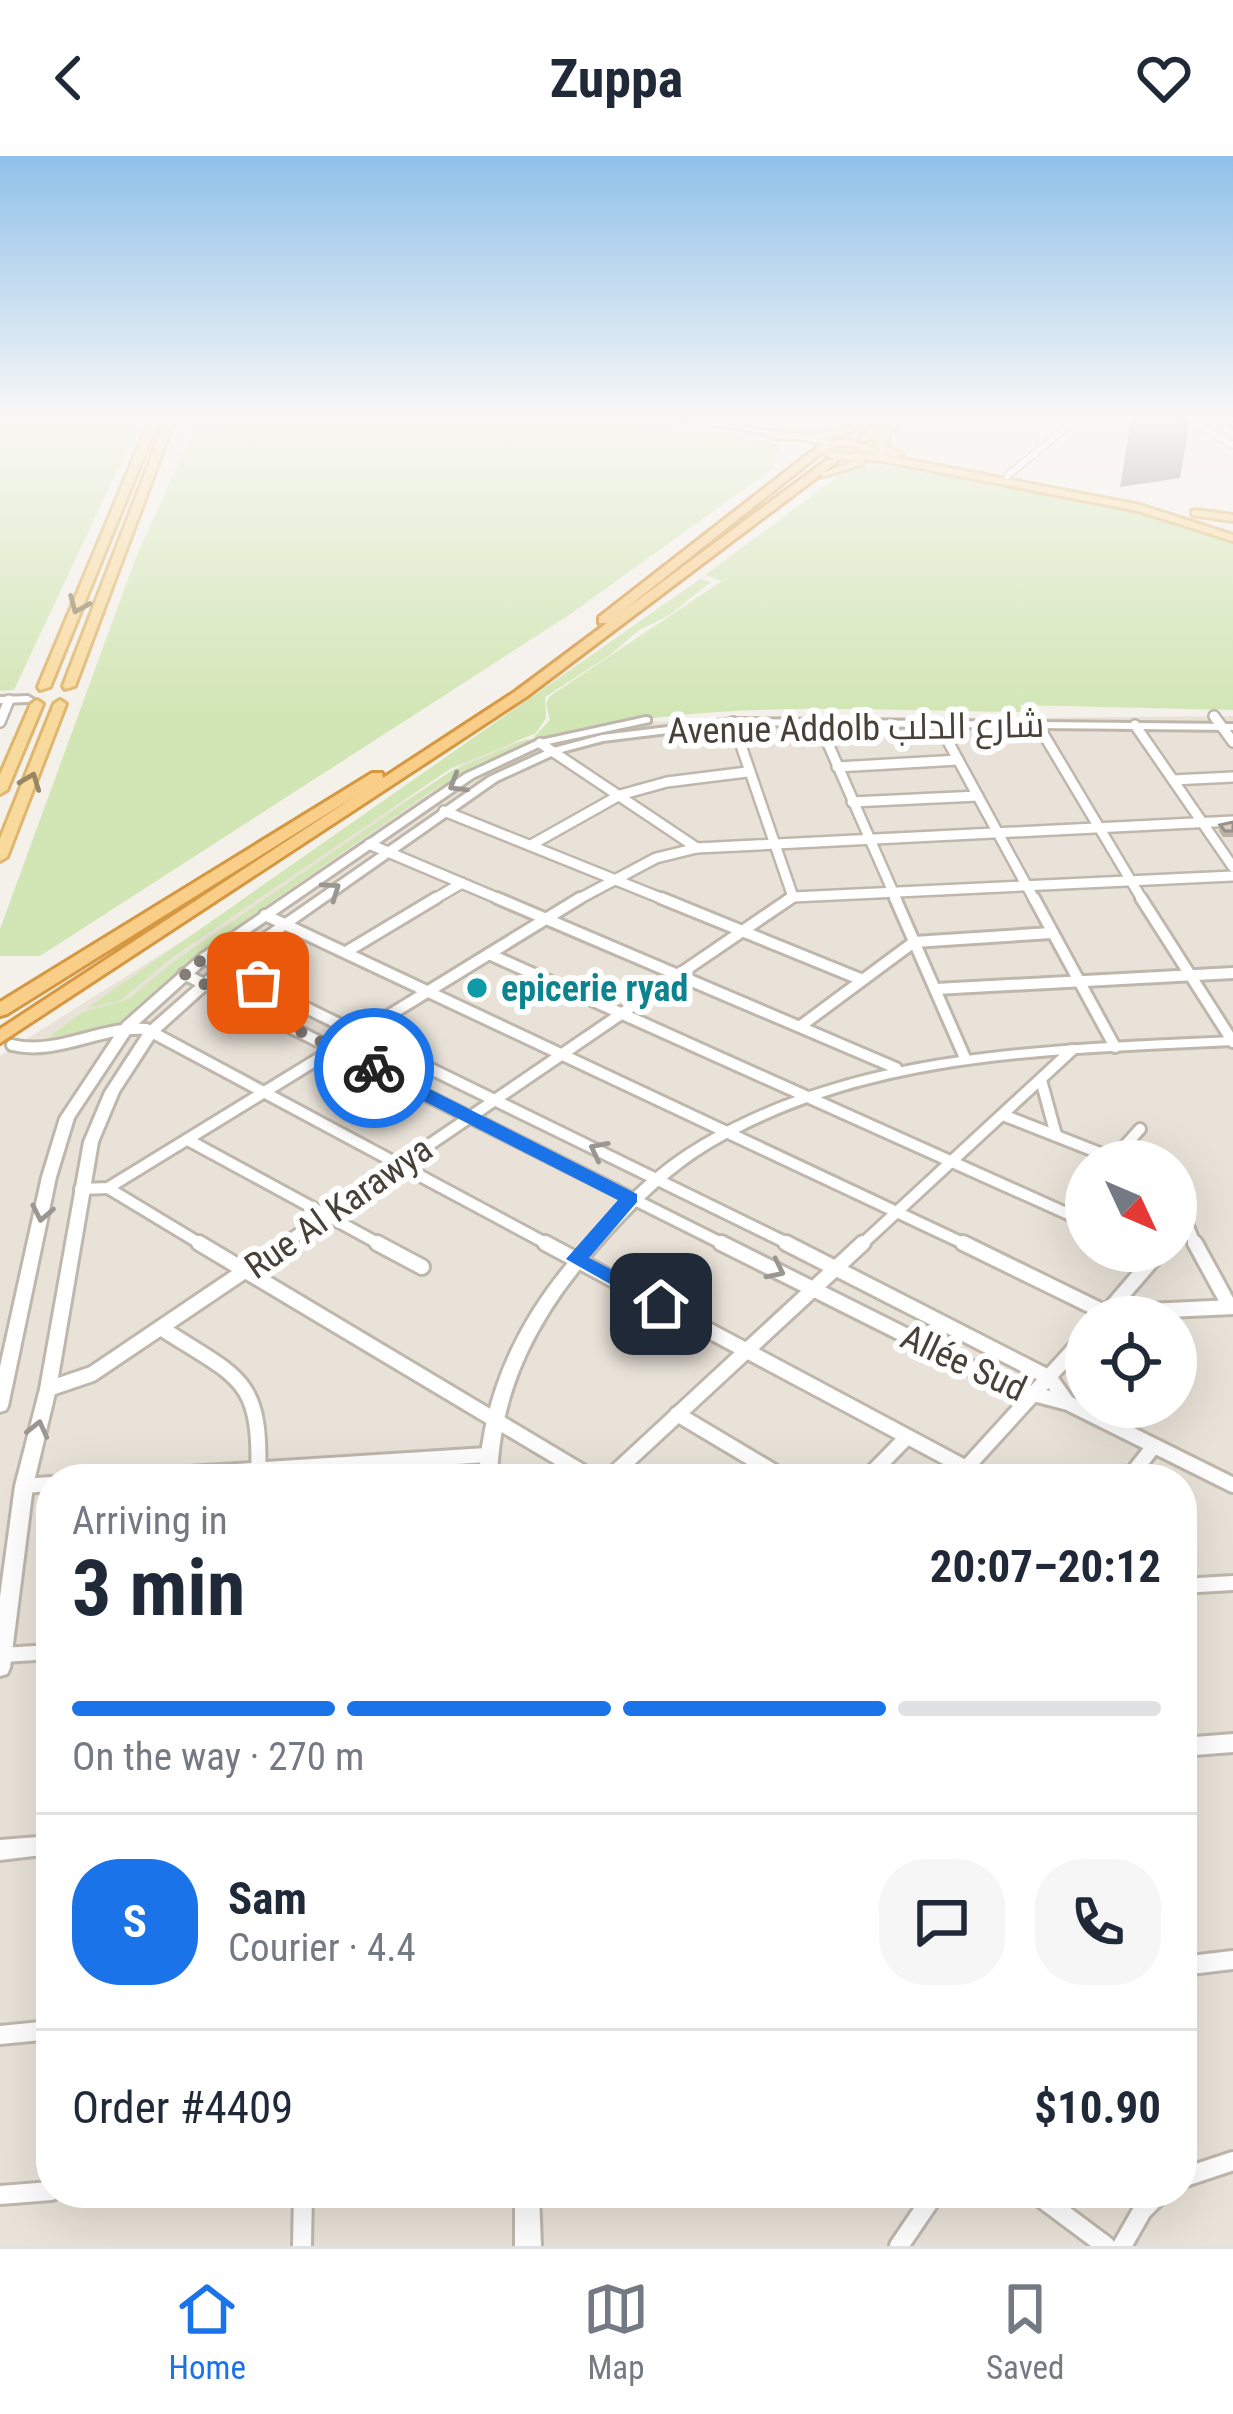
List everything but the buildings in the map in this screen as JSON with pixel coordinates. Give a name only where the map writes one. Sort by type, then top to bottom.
[{"type":"highway","points":[[611,622],[740,517]]},
{"type":"highway","points":[[4,1045],[611,622],[743,517]]},
{"type":"highway","points":[[611,622],[696,575],[773,517]]},
{"type":"highway","points":[[0,1010],[384,779]]},
{"type":"highway","points":[[0,1024],[384,779]]},
{"type":"main road","points":[[44,686],[114,517]]},
{"type":"main road","points":[[69,686],[134,517]]},
{"type":"main road","points":[[1170,517],[1233,538]]},
{"type":"main road","points":[[1209,527],[1213,521],[1230,518]]},
{"type":"main road","points":[[0,790],[33,702],[31,692],[44,686],[69,686],[79,694],[60,704],[33,702]]},
{"type":"main road","points":[[0,857],[60,704]]},
{"type":"street","points":[[0,722],[5,700],[33,702]]},
{"type":"street","name":"Avenue Addolb شارع الدلب","points":[[0,1406],[49,1177],[67,1118],[128,1027],[204,958],[469,776],[540,743],[614,725],[705,714],[1223,723]]},
{"type":"street","name":"Avenue Addolb شارع الدلب","points":[[1,1662],[24,1486],[48,1389],[80,1189],[102,1113],[151,1032],[224,967],[494,779],[554,751],[644,730],[733,722],[1034,719],[1135,725],[1223,723],[1233,716]]},
{"type":"street","points":[[1034,719],[1187,976],[1233,1041]]},
{"type":"street","points":[[733,722],[771,844],[794,897]]},
{"type":"street","points":[[819,723],[965,1058]]},
{"type":"street","points":[[938,723],[1115,1047]]},
{"type":"street","points":[[1223,723],[1233,742]]},
{"type":"street","points":[[1135,725],[1233,872]]},
{"type":"street","points":[[540,743],[697,848]]},
{"type":"street","points":[[837,766],[958,760]]},
{"type":"street","points":[[531,845],[620,795],[667,782],[747,772]]},
{"type":"street","points":[[1173,780],[1233,777]]},
{"type":"street","points":[[852,802],[978,796]]},
{"type":"street","points":[[444,812],[744,929],[860,980]]},
{"type":"street","points":[[80,1189],[108,1188],[613,878],[656,858],[697,848],[1233,821]]},
{"type":"street","points":[[369,844],[896,1068]]},
{"type":"street","name":"Rue Al Karawya","points":[[48,1389],[92,1375],[794,897],[1233,872]]},
{"type":"street","points":[[346,952],[462,883]]},
{"type":"street","points":[[265,915],[898,1211],[1066,1296]]},
{"type":"street","points":[[802,1025],[914,942],[1051,933]]},
{"type":"street","points":[[489,954],[810,1094],[1065,1213]]},
{"type":"street","name":"Allée Sud","points":[[204,958],[834,1266],[1049,1378],[1065,1399]]},
{"type":"street","points":[[936,989],[1233,973]]},
{"type":"street","name":"Allée Sud","points":[[184,974],[1031,1397],[1065,1403]]},
{"type":"street","points":[[4,1045],[32,1049],[128,1027],[151,1032],[952,1464]]},
{"type":"street","points":[[487,1464],[493,1419],[526,1334],[577,1259],[652,1178],[727,1131],[810,1094],[896,1068],[965,1058],[1233,1041]]},
{"type":"street","points":[[624,1464],[1072,1050]]},
{"type":"street","points":[[1041,1080],[1056,1135]]},
{"type":"street","points":[[1003,1114],[1068,1140]]},
{"type":"street","points":[[1132,1140],[1140,1129]]},
{"type":"street","points":[[188,1140],[422,1267]]},
{"type":"street","points":[[108,1188],[569,1464]]},
{"type":"street","points":[[1197,1254],[1232,1307],[1197,1309]]},
{"type":"street","points":[[1120,1296],[1139,1272]]},
{"type":"street","points":[[160,1328],[241,1379],[257,1396],[262,1433],[259,1464]]},
{"type":"street","points":[[975,1464],[1065,1360]]},
{"type":"street","points":[[677,1414],[761,1464]]},
{"type":"street","points":[[1118,1428],[1190,1464]]},
{"type":"street","points":[[880,1464],[907,1436]]},
{"type":"street","points":[[1140,1464],[1154,1446]]},
{"type":"street","points":[[366,1464],[487,1455]]},
{"type":"street","points":[[1197,1467],[1233,1485]]},
{"type":"street","points":[[24,1486],[36,1485]]},
{"type":"street","points":[[1197,1585],[1233,1583]]},
{"type":"street","points":[[1,1662],[36,1655]]},
{"type":"street","points":[[1197,1746],[1233,1742]]},
{"type":"street","points":[[0,1850],[36,1846]]},
{"type":"street","points":[[1197,1964],[1233,1960]]},
{"type":"street","points":[[0,2035],[36,2031]]},
{"type":"street","points":[[1197,2173],[1233,2162]]},
{"type":"street","points":[[0,2194],[36,2192]]},
{"type":"street","points":[[302,2246],[303,2208]]},
{"type":"street","points":[[527,2208],[528,2246]]},
{"type":"street","points":[[899,2246],[925,2208]]},
{"type":"street","points":[[1055,2208],[1106,2246]]},
{"type":"street","points":[[1121,2246],[1149,2208]]},
{"type":"shaded area","points":[[1233,716],[1233,2246],[0,2246],[0,1056],[488,748],[609,722]]},
{"type":"green space","points":[[0,517],[95,517],[14,690],[0,691]]},
{"type":"green space","points":[[154,517],[706,517],[569,615],[40,956],[0,956],[0,929]]},
{"type":"green space","points":[[784,517],[1153,517],[1233,542],[1233,710],[1020,705],[1022,712],[779,709],[658,717],[539,741],[534,737],[550,720],[546,704],[550,696],[722,581],[705,575]]},
{"type":"green space","points":[[700,579],[711,582],[545,697],[546,718],[536,733],[450,769],[170,959],[121,1000],[86,1009]]},
{"type":"green space","points":[[527,739],[534,742],[482,762],[430,792],[195,955],[116,1025],[47,1038],[83,1012],[129,999],[173,962],[451,771]]},
{"type":"way so far","points":[[258,983],[204,958],[184,974],[374,1068]]},
{"type":"place","name":"epicerie ryad","points":[[477,988]]},
{"type":"route","points":[[374,1068],[631,1198],[577,1259],[661,1304]]}]
